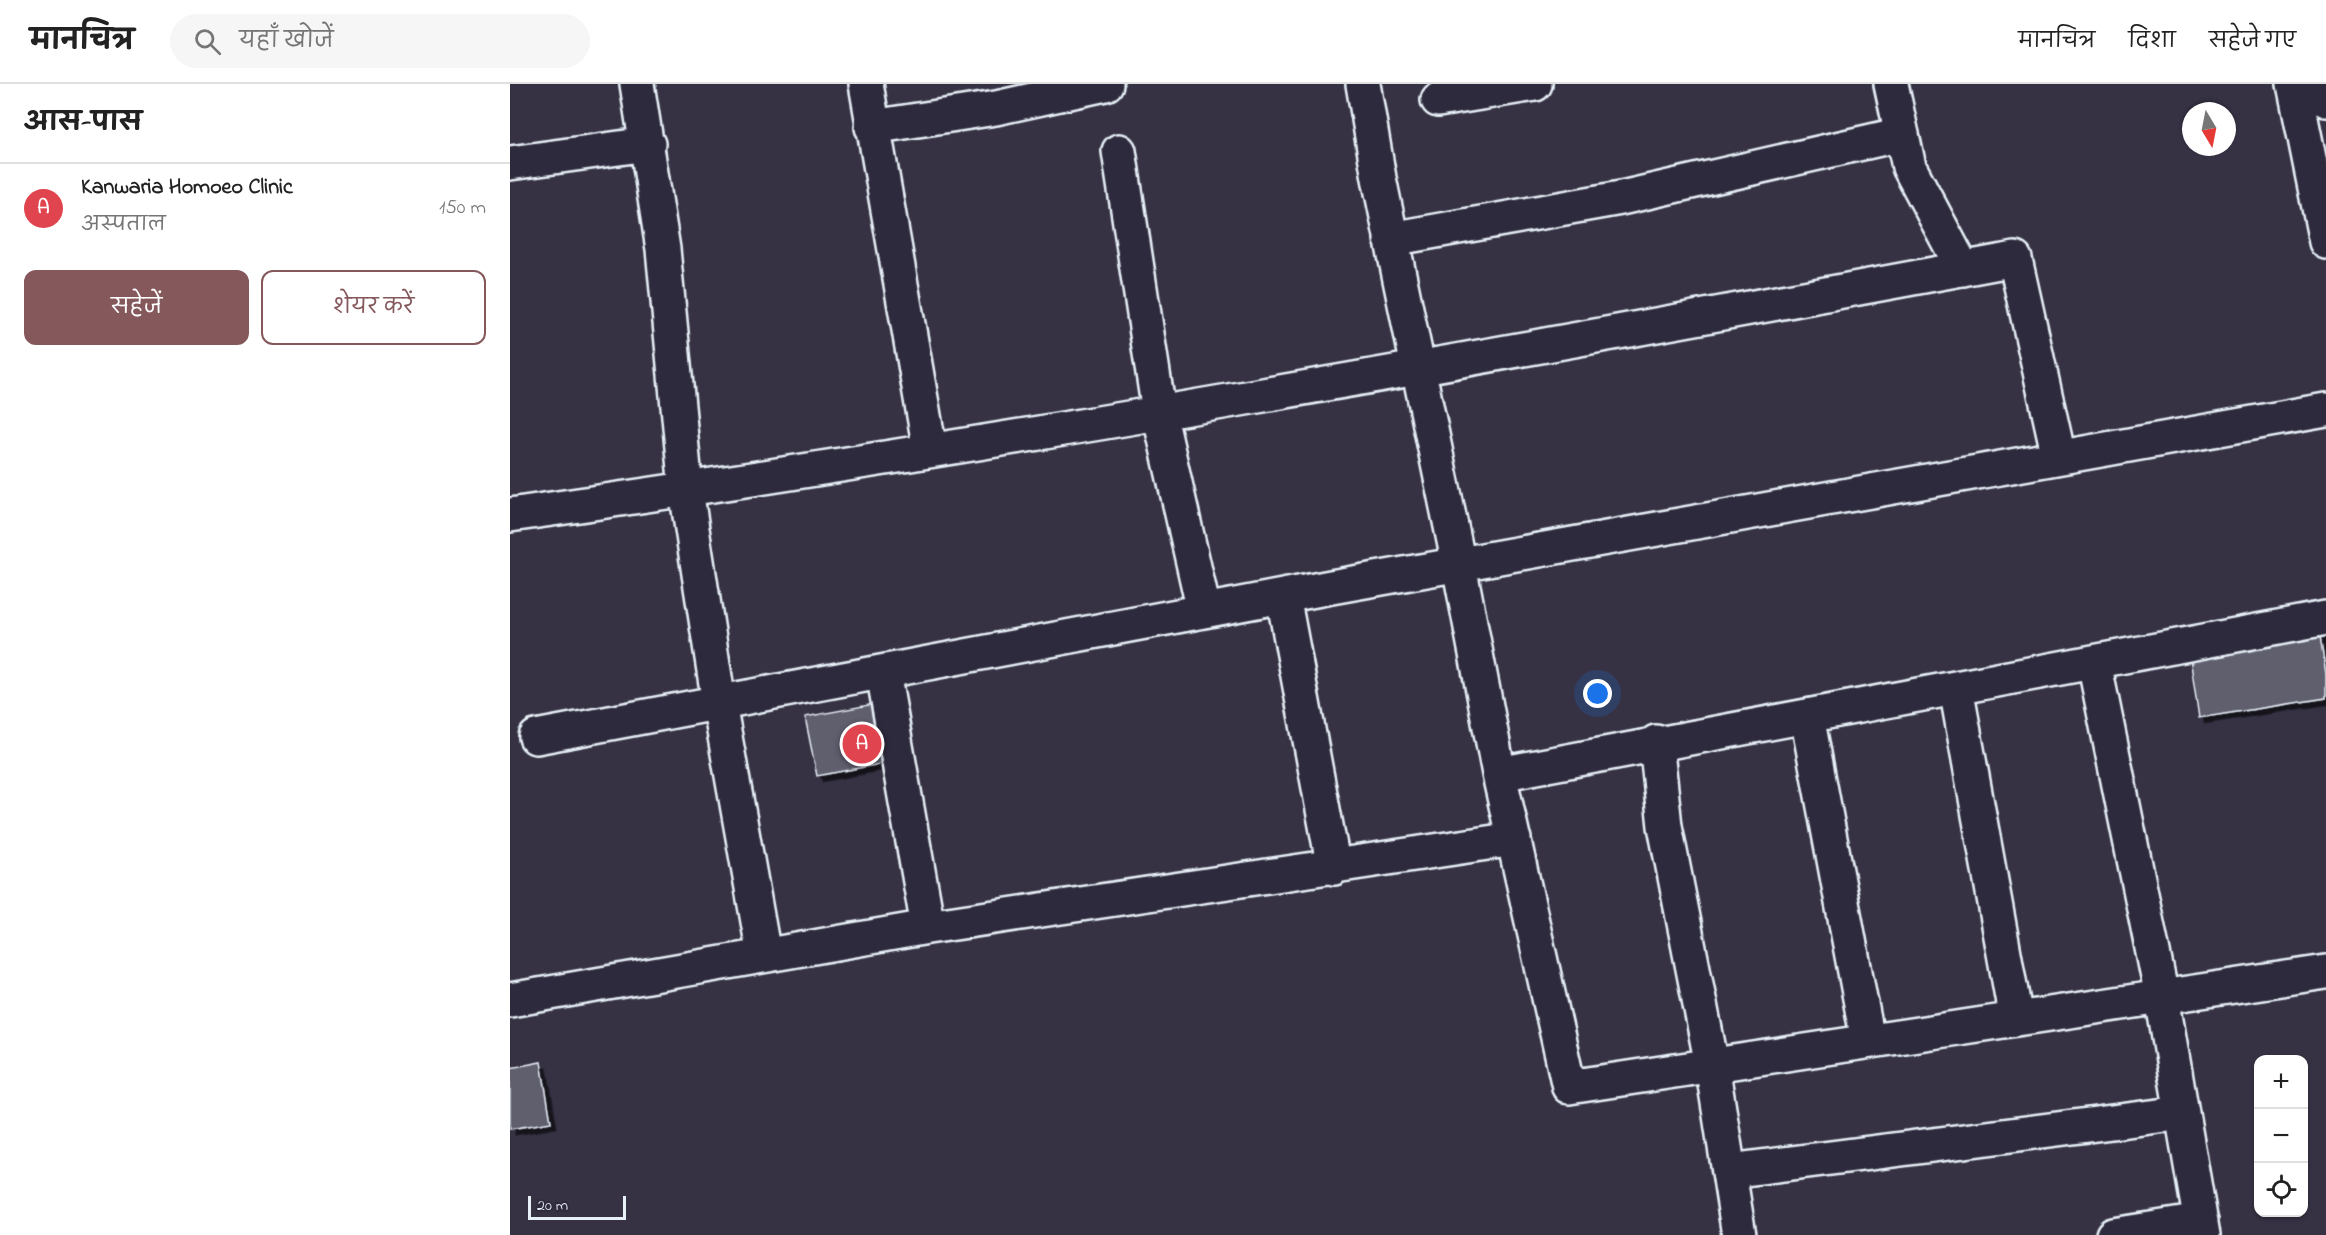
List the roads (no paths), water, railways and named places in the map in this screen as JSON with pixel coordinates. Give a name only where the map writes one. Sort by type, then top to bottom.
[{"type":"street","points":[[637,84],[663,249],[686,490],[719,703],[764,955]]},
{"type":"street","points":[[866,84],[930,450]]},
{"type":"street","points":[[872,127],[996,108],[1106,84]]},
{"type":"street","points":[[1363,84],[1392,239],[1460,565],[1499,774],[1569,1087],[2326,972]]},
{"type":"street","points":[[1438,100],[1535,84]]},
{"type":"street","points":[[1891,84],[1909,167],[1963,269]]},
{"type":"street","points":[[2294,84],[2326,242]]},
{"type":"street","points":[[2323,84],[2326,100]]},
{"type":"street","points":[[1392,239],[1621,198],[1902,134]]},
{"type":"street","points":[[510,163],[648,144]]},
{"type":"street","points":[[1119,151],[1159,412],[1204,611]]},
{"type":"street","points":[[510,508],[510,515],[686,490],[930,450],[1419,367],[2015,259],[2059,457]]},
{"type":"street","points":[[536,737],[1283,596],[2326,410]]},
{"type":"street","points":[[1283,596],[1334,868]]},
{"type":"street","points":[[1499,774],[1656,742],[1807,716],[2326,618]]},
{"type":"street","points":[[2094,662],[2162,997],[2202,1228],[2113,1235]]},
{"type":"street","points":[[883,672],[928,927]]},
{"type":"street","points":[[1956,688],[2016,1019]]},
{"type":"street","points":[[1807,716],[1868,1041]]},
{"type":"street","points":[[1656,742],[1665,826],[1712,1065],[1739,1235]]},
{"type":"street","points":[[510,1000],[928,927],[1334,868],[1514,839]]},
{"type":"street","points":[[1729,1171],[2182,1113]]},
{"type":"place","name":"Kanwaria Homoeo Clinic","points":[[862,744]]}]
